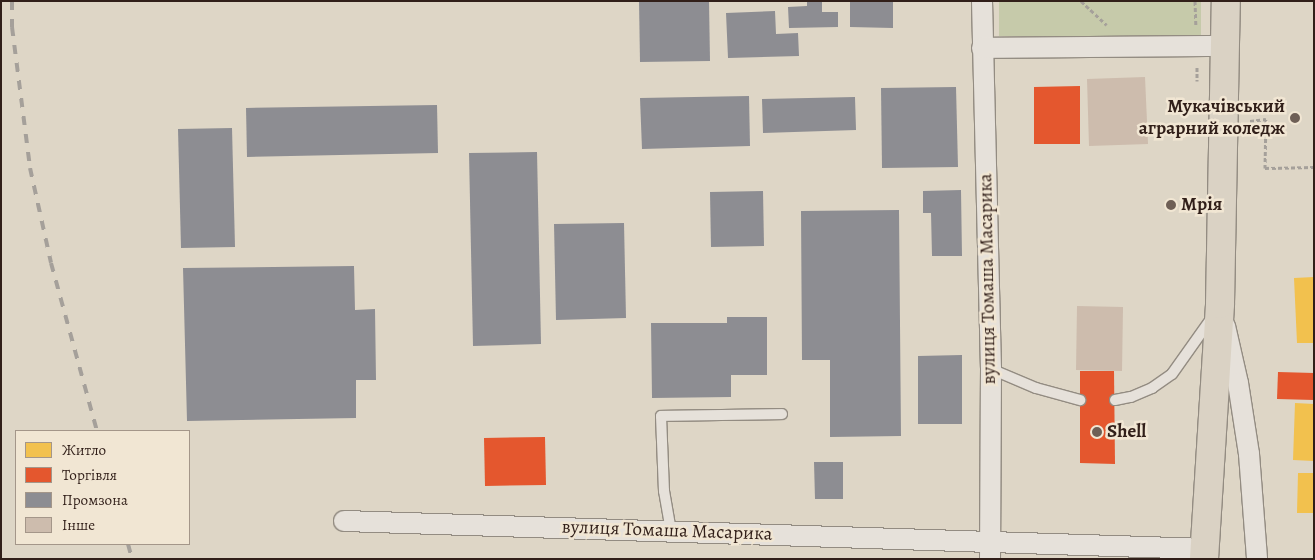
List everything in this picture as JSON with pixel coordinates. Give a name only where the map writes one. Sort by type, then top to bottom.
[{"type":"main road","name":"вулиця Томаша Масарика","points":[[1205,554],[1220,304],[1226,1]]},
{"type":"street","name":"вулиця Томаша Масарика","points":[[982,1],[991,369],[990,550]]},
{"type":"street","points":[[982,48],[1226,46]]},
{"type":"street","name":"вулиця Томаша Масарика","points":[[1220,304],[1238,383],[1249,454],[1258,559]]},
{"type":"street","name":"вулиця Томаша Масарика","points":[[344,521],[671,531],[990,550],[1205,554]]},
{"type":"lane","points":[[1114,400],[1131,397],[1152,388],[1172,374],[1220,304]]},
{"type":"lane","points":[[991,369],[1036,388],[1080,400]]},
{"type":"lane","points":[[671,531],[664,491],[662,416],[782,414]]},
{"type":"path","points":[[1250,120],[1266,119],[1265,168],[1314,167]]},
{"type":"green space","points":[[999,1],[1201,1],[1201,38],[999,36]]},
{"type":"building: Житло","points":[[1314,277],[1314,343],[1297,343],[1294,278]]},
{"type":"building: Житло","points":[[1295,403],[1314,404],[1314,461],[1293,460]]},
{"type":"building: Житло","points":[[1298,473],[1314,473],[1314,513],[1297,513]]},
{"type":"building: Торгівля","points":[[1080,86],[1080,144],[1034,144],[1034,87]]},
{"type":"building: Торгівля","name":"Shell","points":[[1080,371],[1114,371],[1115,464],[1080,463]]},
{"type":"building: Торгівля","points":[[1278,372],[1314,373],[1314,400],[1277,399]]},
{"type":"building: Торгівля","points":[[545,437],[546,485],[485,486],[484,438]]},
{"type":"building: Промзона","points":[[639,1],[709,1],[710,61],[640,62]]},
{"type":"building: Промзона","points":[[807,1],[822,1],[822,12],[838,12],[838,27],[789,28],[788,7],[807,6]]},
{"type":"building: Промзона","points":[[850,1],[893,1],[893,28],[850,27]]},
{"type":"building: Промзона","points":[[775,11],[776,34],[798,33],[799,56],[728,58],[726,13]]},
{"type":"building: Промзона","points":[[956,87],[958,167],[882,168],[881,88]]},
{"type":"building: Промзона","points":[[749,96],[750,146],[642,149],[640,98]]},
{"type":"building: Промзона","points":[[855,97],[856,130],[763,133],[762,99]]},
{"type":"building: Промзона","points":[[437,105],[438,153],[247,157],[246,108]]},
{"type":"building: Промзона","points":[[232,128],[235,247],[181,248],[178,129]]},
{"type":"building: Промзона","points":[[537,152],[541,344],[473,346],[469,153]]},
{"type":"building: Промзона","points":[[961,190],[962,256],[932,256],[931,213],[923,213],[923,191]]},
{"type":"building: Промзона","points":[[763,191],[764,246],[711,247],[710,192]]},
{"type":"building: Промзона","points":[[899,210],[901,436],[830,437],[830,360],[802,360],[801,211]]},
{"type":"building: Промзона","points":[[624,223],[626,318],[556,320],[554,224]]},
{"type":"building: Промзона","points":[[354,266],[355,310],[375,309],[376,380],[356,380],[356,418],[187,421],[183,268]]},
{"type":"building: Промзона","points":[[727,317],[767,317],[767,375],[731,375],[731,397],[652,398],[651,323],[727,323]]},
{"type":"building: Промзона","points":[[962,355],[962,424],[918,424],[918,356]]},
{"type":"building: Промзона","points":[[814,462],[843,462],[843,499],[815,499]]},
{"type":"building: Інше","points":[[1145,77],[1148,144],[1089,146],[1087,79]]},
{"type":"building: Інше","points":[[1077,306],[1123,307],[1122,371],[1076,370]]},
{"type":"railway","points":[[12,1],[12,27],[30,168],[51,263],[97,430]]},
{"type":"railway","points":[[128,545],[132,559]]},
{"type":"place","name":"Мукачівський аграрний коледж","points":[[1295,118]]},
{"type":"place","name":"Мрія","points":[[1171,205]]},
{"type":"place","name":"Shell","points":[[1097,432]]}]
